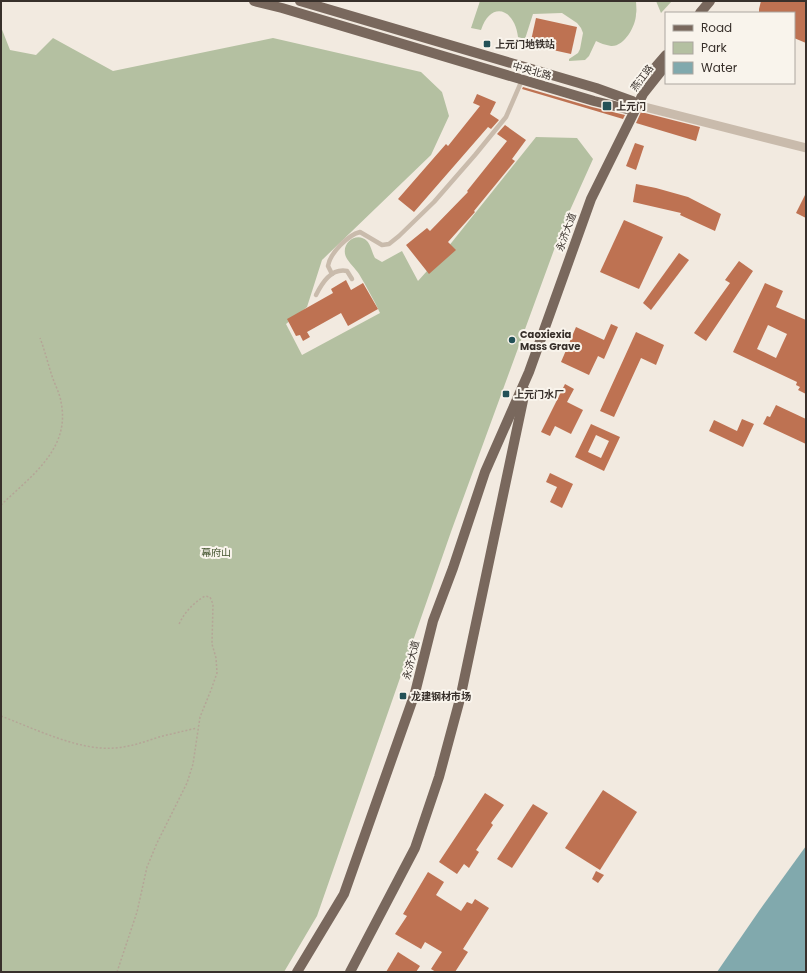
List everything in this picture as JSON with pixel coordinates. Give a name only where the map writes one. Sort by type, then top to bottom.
[{"type":"main road","name":"中央北路","points":[[254,1],[282,8],[522,80],[632,105]]},
{"type":"main road","points":[[300,1],[596,88],[632,105],[644,82],[665,55]]},
{"type":"main road","points":[[701,12],[710,1]]},
{"type":"main road","points":[[709,12],[718,1]]},
{"type":"main road","name":"燕江路","points":[[632,105],[665,67]]},
{"type":"main road","name":"永济大道","points":[[297,972],[344,894],[415,693],[433,621],[453,568],[485,472],[529,372],[591,199],[632,105]]},
{"type":"main road","name":"永济大道","points":[[350,972],[415,848],[439,777],[460,699],[529,372]]},
{"type":"street","name":"中央北路","points":[[632,105],[806,148]]},
{"type":"lane","points":[[332,274],[328,266],[332,256],[353,234],[360,232],[382,246],[389,244],[434,202],[506,117],[522,80]]},
{"type":"lane","points":[[316,295],[322,282],[332,274],[342,270],[347,271],[352,279]]},
{"type":"path","points":[[1,505],[41,466],[53,450],[62,432],[63,419],[61,402],[40,338]]},
{"type":"path","points":[[117,972],[137,912],[147,867],[189,776],[193,764],[200,717],[212,690],[217,673],[216,658],[212,644],[213,604],[210,597],[205,596],[195,602],[186,611],[178,624]]},
{"type":"path","points":[[1,716],[64,740],[100,748],[115,748],[136,745],[198,728]]},
{"type":"green space","points":[[480,1],[636,1],[636,11],[632,30],[620,43],[611,46],[596,41],[589,56],[585,60],[569,61],[569,59],[578,53],[580,49],[583,33],[577,23],[562,13],[533,14],[525,39],[518,37],[516,27],[508,15],[502,12],[496,12],[491,14],[485,21],[481,30],[471,28]]},
{"type":"green space","points":[[656,1],[672,1],[661,13]]},
{"type":"green space","name":"幕府山","points":[[1,27],[10,50],[36,55],[53,38],[113,71],[273,38],[421,72],[442,92],[449,116],[431,155],[322,260],[307,307],[286,324],[302,355],[380,313],[359,274],[346,257],[345,247],[350,240],[359,237],[363,238],[370,245],[375,258],[382,262],[402,251],[418,281],[444,252],[536,137],[577,138],[593,159],[562,228],[452,529],[317,916],[284,972],[1,972]]},
{"type":"water","points":[[806,846],[806,972],[717,972],[759,911]]},
{"type":"building","points":[[761,1],[806,1],[806,43],[795,38],[795,12],[759,12]]},
{"type":"building","points":[[536,18],[577,27],[571,54],[530,45]]},
{"type":"building","points":[[523,87],[625,115],[623,119],[522,89]]},
{"type":"building","points":[[477,94],[496,102],[490,114],[499,120],[491,129],[488,127],[414,212],[398,199],[446,144],[448,146],[480,106],[473,103]]},
{"type":"building","points":[[641,112],[700,127],[696,141],[636,123]]},
{"type":"building","points":[[505,125],[526,140],[512,159],[515,161],[474,211],[475,212],[448,242],[456,250],[429,274],[406,245],[427,228],[430,231],[468,192],[467,191],[507,141],[497,134]]},
{"type":"building","points":[[635,143],[644,146],[636,170],[626,166]]},
{"type":"building","points":[[636,184],[688,197],[721,214],[715,231],[680,215],[681,213],[633,202]]},
{"type":"building","points":[[806,193],[806,218],[796,213]]},
{"type":"building","points":[[624,220],[663,237],[639,289],[600,272]]},
{"type":"building","points":[[679,253],[689,260],[651,310],[643,303]]},
{"type":"building","points":[[739,261],[753,271],[706,341],[694,333],[730,283],[725,280]]},
{"type":"building","points":[[346,280],[351,290],[363,283],[378,309],[348,326],[341,313],[307,332],[310,337],[303,341],[300,335],[296,336],[287,319],[333,293],[331,289]]},
{"type":"building","points":[[765,283],[783,291],[776,307],[806,320],[806,394],[798,390],[800,387],[796,385],[797,382],[733,352]],"holes":[[[768,325],[787,334],[776,358],[757,349]]]},
{"type":"building","points":[[611,324],[618,327],[604,359],[598,356],[589,375],[561,362],[576,327],[604,340]]},
{"type":"building","points":[[636,332],[664,345],[656,365],[641,358],[614,417],[600,411]]},
{"type":"building","points":[[565,384],[574,389],[567,402],[583,410],[571,434],[555,426],[550,436],[541,432]]},
{"type":"building","points":[[776,405],[806,419],[806,444],[763,424],[767,416],[770,417]]},
{"type":"building","points":[[742,419],[754,424],[743,447],[709,431],[714,420],[737,431]]},
{"type":"building","points":[[591,424],[620,437],[604,471],[575,457]],"holes":[[[596,435],[609,441],[601,458],[588,452]]]},
{"type":"building","points":[[550,473],[573,484],[562,508],[550,502],[557,487],[546,482]]},
{"type":"building","points":[[603,790],[637,812],[600,870],[565,848]]},
{"type":"building","points":[[485,793],[504,805],[491,823],[493,825],[476,850],[479,852],[469,868],[464,864],[457,874],[439,862]]},
{"type":"building","points":[[533,804],[548,813],[512,868],[497,859]]},
{"type":"building","points":[[596,871],[604,875],[598,883],[592,879]]},
{"type":"building","points":[[428,872],[444,882],[436,895],[461,911],[467,902],[472,904],[475,899],[489,908],[463,949],[468,952],[455,972],[436,972],[431,969],[442,952],[425,942],[421,949],[395,934],[407,916],[403,914]]},
{"type":"building","points":[[398,952],[420,966],[416,972],[386,972]]},
{"type":"place","name":"上元门地铁站","points":[[487,44]]},
{"type":"place","name":"上元门","points":[[607,106]]},
{"type":"place","name":"Caoxiexia Mass Grave","points":[[512,340]]},
{"type":"place","name":"上元门水厂","points":[[506,394]]},
{"type":"place","name":"龙建钢材市场","points":[[403,696]]}]
